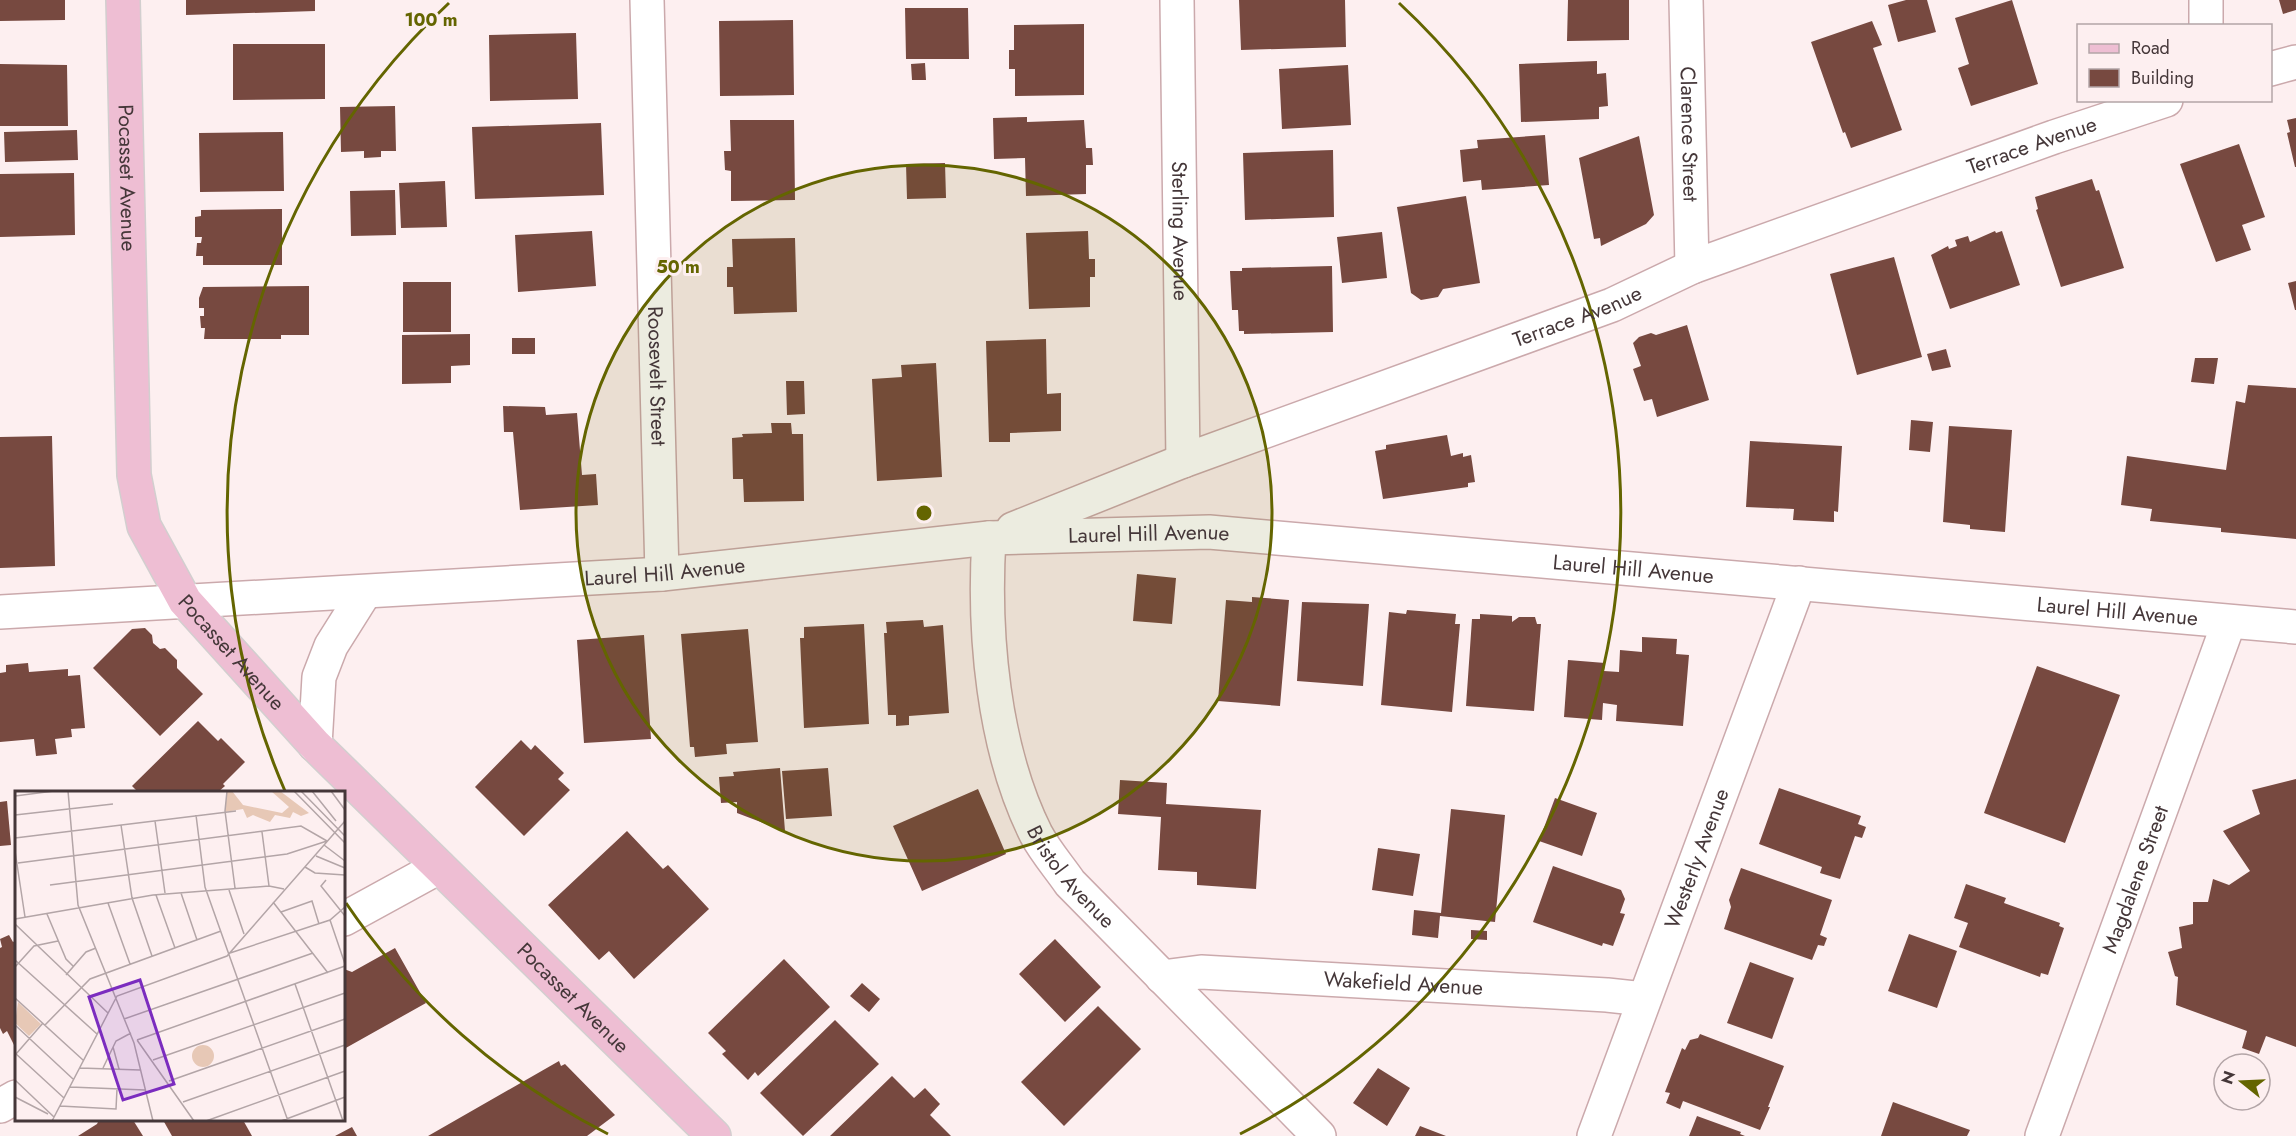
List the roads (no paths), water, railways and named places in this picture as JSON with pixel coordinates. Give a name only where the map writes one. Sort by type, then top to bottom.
[{"type":"main road","name":"Pocasset Avenue","points":[[123,0],[134,475],[144,526],[185,601],[234,652],[315,745],[714,1136]]},
{"type":"street","name":"Roosevelt Street","points":[[647,0],[662,574]]},
{"type":"street","name":"Sterling Avenue","points":[[1177,0],[1183,461]]},
{"type":"street","name":"Clarence Street","points":[[1686,0],[1692,267]]},
{"type":"street","points":[[2206,0],[2206,24]]},
{"type":"street","points":[[2272,69],[2296,62]]},
{"type":"street","name":"Terrace Avenue","points":[[989,538],[1144,479],[1183,461],[1612,305],[1692,267],[2054,136],[2160,102]]},
{"type":"street","name":"Laurel Hill Avenue","points":[[0,612],[662,574],[989,538],[1209,532],[2296,627]]},
{"type":"street","name":"Bristol Avenue","points":[[989,538],[986,579],[994,700],[1016,785],[1037,835],[1070,884],[1319,1136]]},
{"type":"street","name":"Westerly Avenue","points":[[1594,1136],[1799,583]]},
{"type":"street","points":[[315,745],[319,677],[331,646],[366,592]]},
{"type":"street","name":"Magdalene Street","points":[[2042,1136],[2229,622]]},
{"type":"street","points":[[345,918],[439,867]]},
{"type":"street","name":"Wakefield Avenue","points":[[1162,977],[1202,972],[1644,999]]},
{"type":"street","points":[[0,1106],[15,1098]]}]
